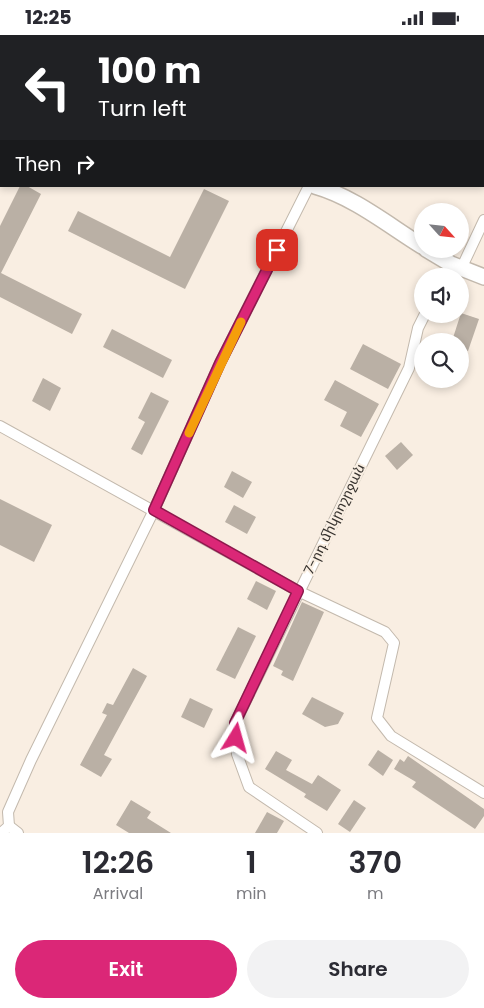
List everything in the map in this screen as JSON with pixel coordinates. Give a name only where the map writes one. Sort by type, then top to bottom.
[{"type":"main road","points":[[326,187],[414,241]]},
{"type":"main road","points":[[437,258],[450,268]]},
{"type":"main road","points":[[469,274],[484,277]]},
{"type":"street","points":[[18,833],[5,829],[8,812],[31,760],[154,510],[220,363],[308,187]]},
{"type":"street","points":[[453,268],[484,220]]},
{"type":"street","name":"7-րդ միկրոշրջան","points":[[317,833],[249,787],[237,754],[235,723],[298,591],[409,368],[420,323]]},
{"type":"street","points":[[0,426],[298,591],[385,632],[394,643],[377,718],[391,736],[484,793]]},
{"type":"building","points":[[20,187],[29,187],[41,194],[1,273],[82,314],[72,334],[0,297],[0,226]]},
{"type":"building","points":[[204,189],[229,201],[185,289],[68,231],[78,211],[170,257]]},
{"type":"building","points":[[469,316],[479,319],[469,348],[469,333],[455,333],[458,323],[469,323]]},
{"type":"building","points":[[112,329],[172,360],[163,378],[103,347]]},
{"type":"building","points":[[363,344],[401,364],[388,389],[350,369]]},
{"type":"building","points":[[43,378],[61,388],[50,411],[32,401]]},
{"type":"building","points":[[335,380],[379,404],[361,437],[340,426],[347,412],[324,400]]},
{"type":"building","points":[[151,392],[169,401],[142,455],[131,449],[145,422],[138,418]]},
{"type":"building","points":[[401,442],[413,455],[397,470],[385,456]]},
{"type":"building","points":[[232,471],[252,482],[243,498],[224,487]]},
{"type":"building","points":[[0,499],[52,525],[34,562],[0,545]]},
{"type":"building","points":[[234,505],[256,517],[247,534],[225,522]]},
{"type":"building","points":[[256,581],[276,591],[267,610],[247,599]]},
{"type":"building","points":[[302,602],[324,612],[293,681],[281,675],[283,671],[273,666]]},
{"type":"building","points":[[238,627],[256,636],[235,679],[216,670]]},
{"type":"building","points":[[133,668],[147,676],[104,755],[112,759],[101,777],[80,765],[107,715],[102,713],[107,703],[113,705]]},
{"type":"building","points":[[312,697],[344,713],[338,724],[325,727],[302,714]]},
{"type":"building","points":[[190,698],[213,709],[204,728],[181,717]]},
{"type":"building","points":[[378,750],[393,760],[383,776],[368,765]]},
{"type":"building","points":[[276,751],[292,760],[286,770],[312,784],[318,775],[341,790],[327,811],[304,797],[306,794],[265,769]]},
{"type":"building","points":[[408,756],[484,809],[484,816],[475,829],[412,787],[416,782],[394,769],[400,759],[404,762]]},
{"type":"building","points":[[131,800],[151,812],[147,818],[171,833],[129,833],[116,825]]},
{"type":"building","points":[[354,800],[366,808],[350,832],[338,824]]},
{"type":"building","points":[[267,812],[284,821],[277,833],[255,833]]},
{"type":"slow traffic","points":[[189,433],[220,363],[241,322]]},
{"type":"route","points":[[236,738],[235,723],[298,591],[154,510],[220,363],[277,250]]}]
